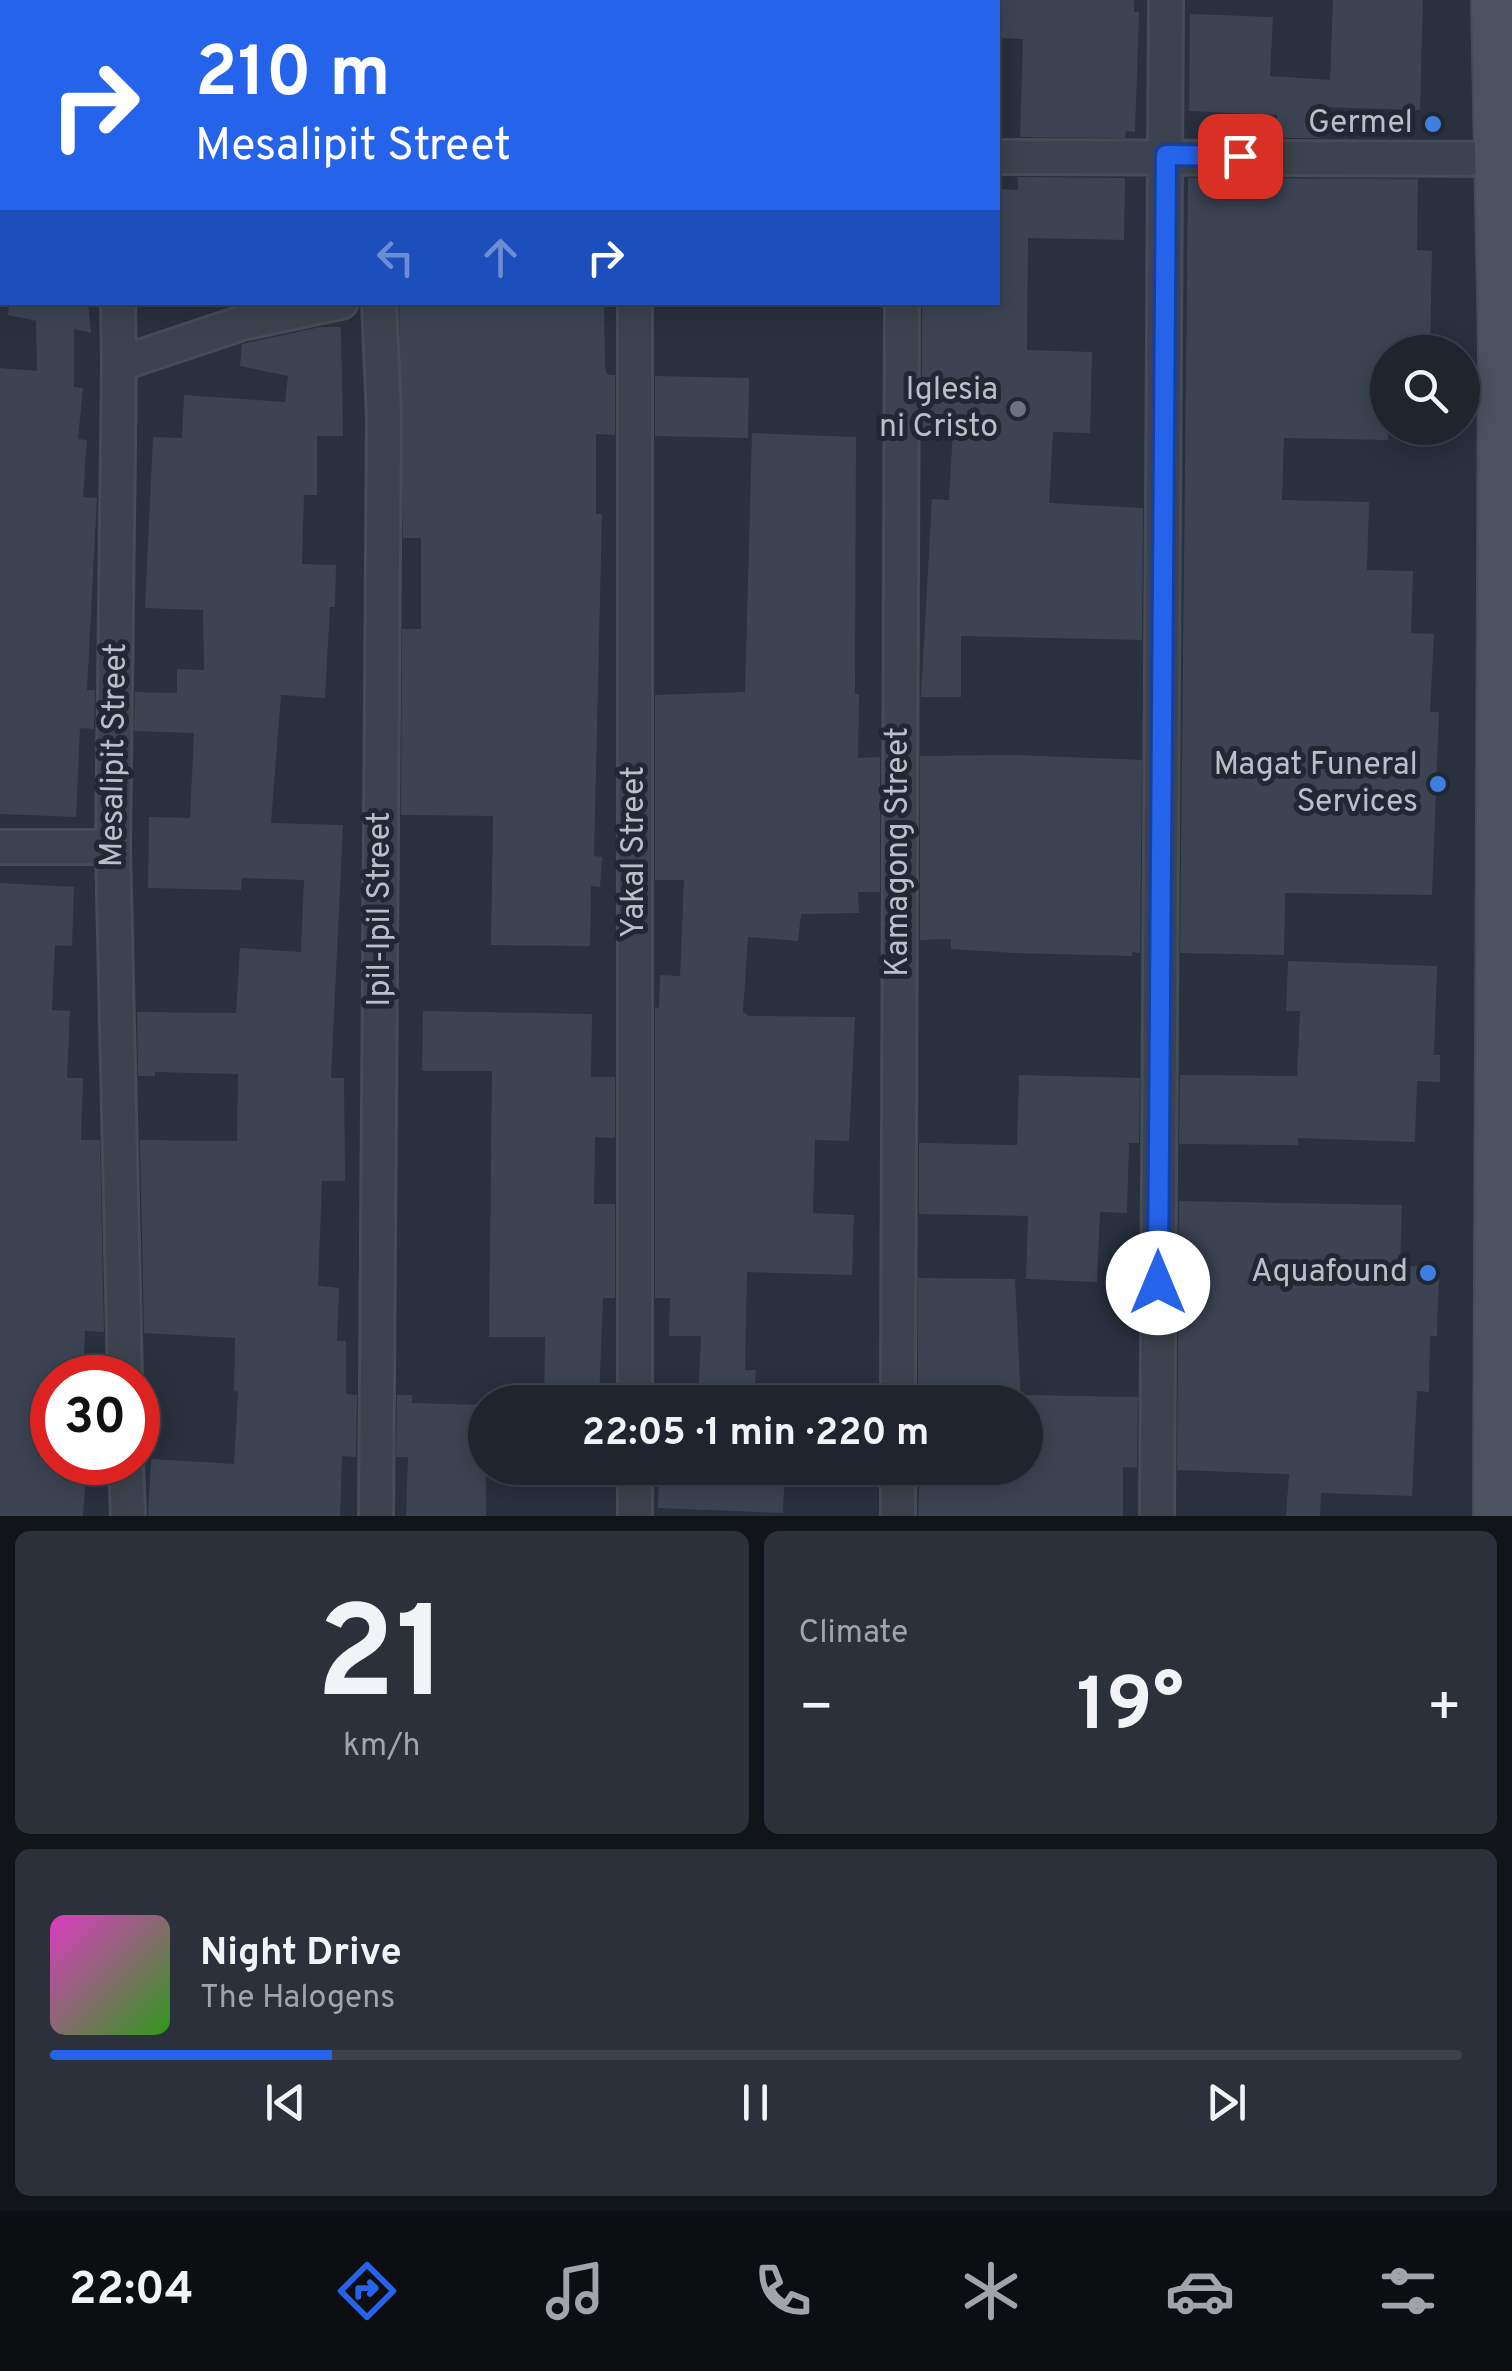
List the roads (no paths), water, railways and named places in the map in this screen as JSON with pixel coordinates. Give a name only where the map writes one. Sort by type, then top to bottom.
[{"type":"main road","points":[[1496,0],[1497,159],[1508,344],[1498,1516]]},
{"type":"street","points":[[1157,1516],[1166,0]]},
{"type":"street","points":[[1000,157],[1497,159]]},
{"type":"street","name":"Mesalipit Street","points":[[118,305],[113,847],[124,1355]]},
{"type":"street","points":[[120,364],[242,324],[328,305]]},
{"type":"street","name":"Ipil-Ipil Street","points":[[376,1516],[384,417],[379,305]]},
{"type":"street","name":"Yakal Street","points":[[634,305],[635,1385]]},
{"type":"street","name":"Kamagong Street","points":[[898,1385],[902,305]]},
{"type":"street","points":[[0,847],[113,847]]},
{"type":"street","points":[[127,1485],[128,1516]]},
{"type":"street","points":[[635,1485],[635,1516]]},
{"type":"street","points":[[898,1485],[898,1516]]},
{"type":"place","name":"Germel","points":[[1433,124]]},
{"type":"place","name":"Iglesia ni Cristo","points":[[1018,409]]},
{"type":"place","name":"Magat Funeral Services","points":[[1438,784]]},
{"type":"place","name":"Aquafound","points":[[1428,1273]]}]
